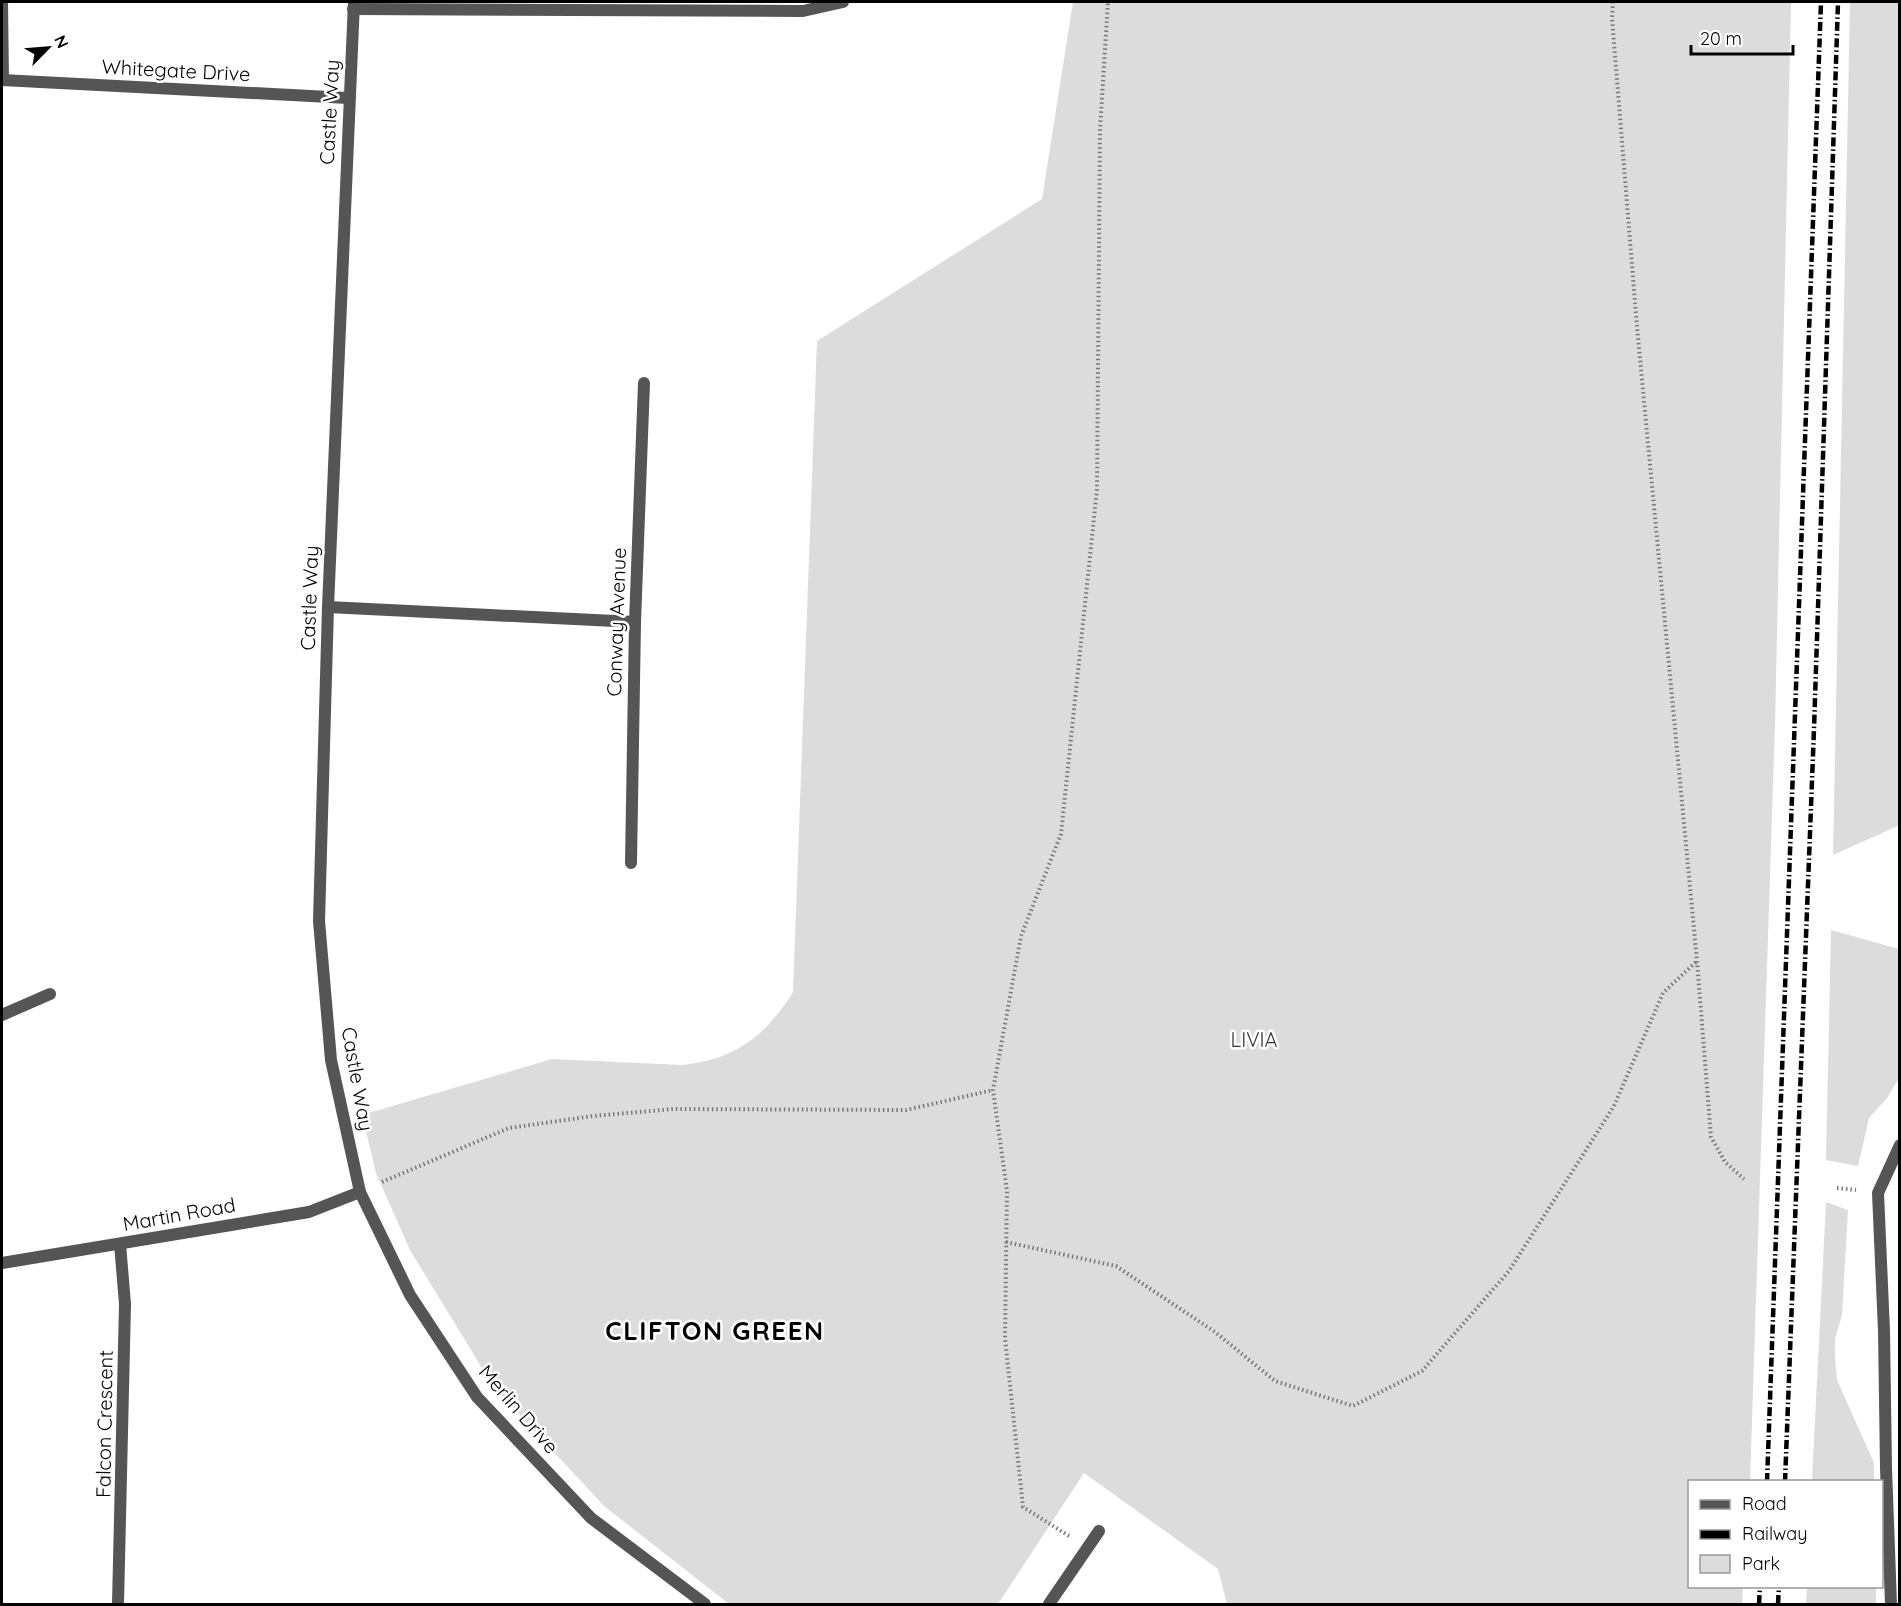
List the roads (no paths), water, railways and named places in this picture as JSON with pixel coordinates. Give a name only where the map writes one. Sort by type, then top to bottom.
[{"type":"street","points":[[2,80],[3,2]]},
{"type":"street","points":[[354,5],[803,11],[843,2]]},
{"type":"street","name":"Castle Way","points":[[354,5],[348,98],[327,607],[319,921],[330,1060],[360,1192]]},
{"type":"street","name":"Whitegate Drive","points":[[2,80],[348,98]]},
{"type":"street","name":"Conway Avenue","points":[[631,863],[634,621],[644,383]]},
{"type":"street","points":[[327,607],[634,621]]},
{"type":"street","points":[[2,1015],[50,994]]},
{"type":"street","points":[[1891,1605],[1878,1192],[1899,1145]]},
{"type":"street","name":"Martin Road","points":[[2,1263],[309,1212],[360,1192]]},
{"type":"street","name":"Merlin Drive","points":[[360,1192],[411,1295],[477,1397],[591,1518],[705,1605]]},
{"type":"street","name":"Falcon Crescent","points":[[118,1605],[125,1316],[120,1244]]},
{"type":"street","points":[[1048,1605],[1098,1531]]},
{"type":"railway","points":[[1767,1480],[1821,2]]},
{"type":"railway","points":[[1785,1480],[1814,729],[1838,2]]},
{"type":"railway","points":[[1759,1604],[1760,1588]]},
{"type":"railway","points":[[1778,1604],[1779,1588]]},
{"type":"district","name":"CLIFTON GREEN","points":[[715,1330]]},
{"type":"park label","name":"LIVIA","points":[[1254,1039]]}]
